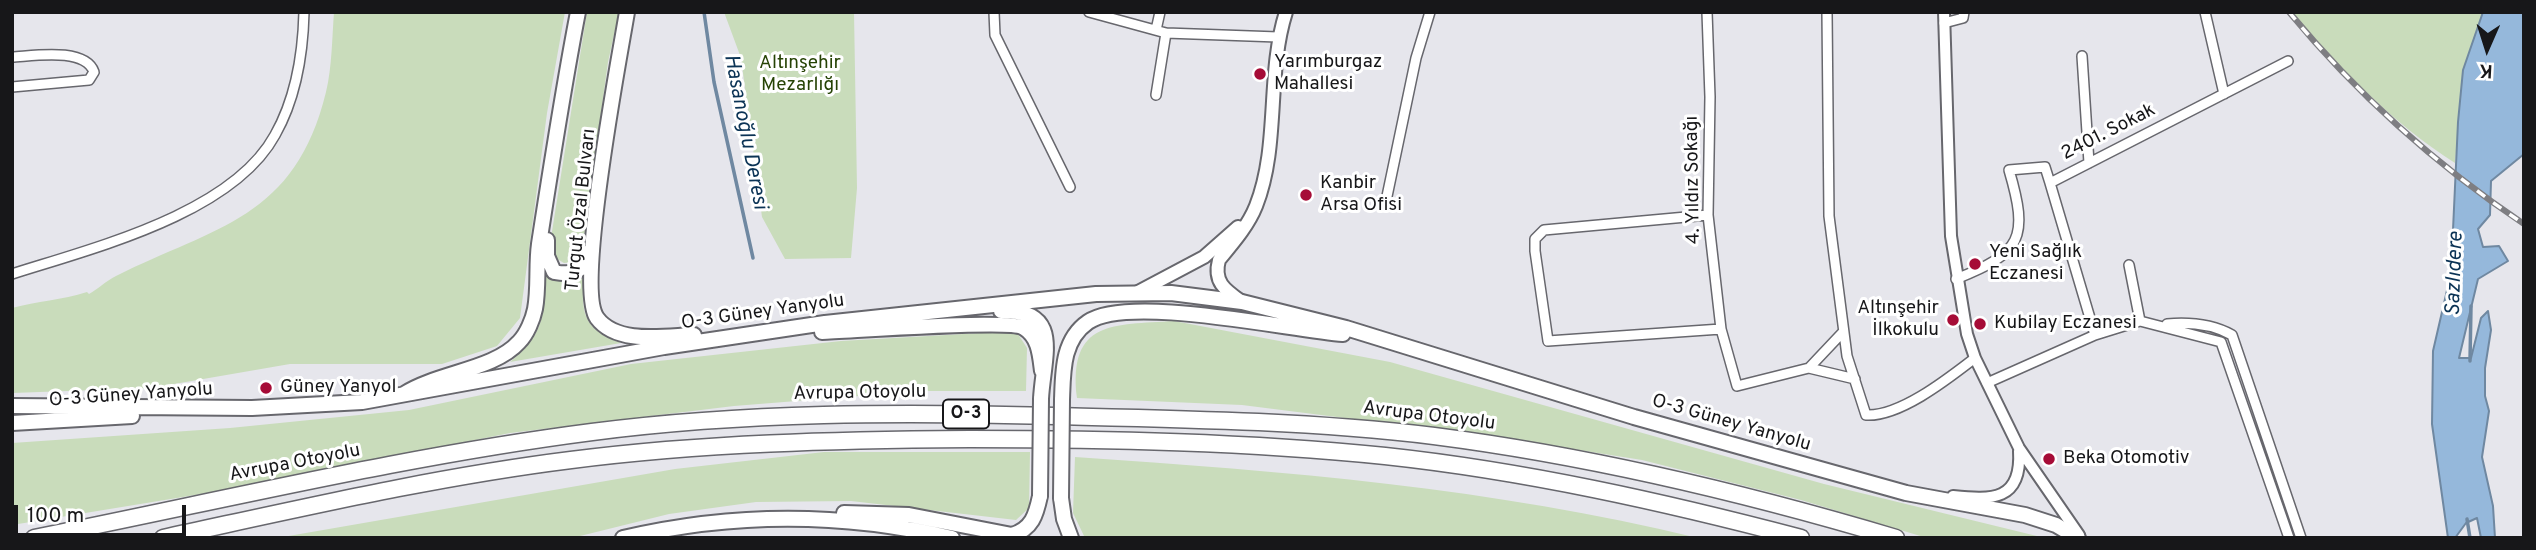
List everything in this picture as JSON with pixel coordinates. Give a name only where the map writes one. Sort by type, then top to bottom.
[{"type":"highway","name":"Avrupa Otoyolu","points":[[34,538],[400,464],[591,432],[713,420],[891,413],[1229,419],[1430,436],[1543,453],[1659,476],[1896,538]]},
{"type":"highway","name":"O-3","points":[[163,538],[461,477],[567,460],[723,445],[893,439],[1160,443],[1388,456],[1532,478],[1641,499],[1801,538]]},
{"type":"main road","name":"Turgut Özal Bulvarı","points":[[397,398],[421,383],[488,363],[507,353],[521,341],[535,309],[538,248],[578,12]]},
{"type":"main road","name":"Turgut Özal Bulvarı","points":[[627,12],[596,220],[590,299],[597,318],[613,331],[638,336],[770,332]]},
{"type":"main road","points":[[1242,302],[1221,286],[1216,269],[1219,260],[1255,209],[1264,185],[1278,37],[1286,12]]},
{"type":"main road","points":[[552,165],[547,256],[554,272],[571,274],[584,268],[596,220]]},
{"type":"main road","points":[[1138,292],[1204,257],[1255,209]]},
{"type":"main road","name":"O-3 Güney Yanyolu","points":[[12,423],[397,398],[664,347],[825,323],[1138,292],[1203,295],[1242,302],[1376,337],[1634,417],[1906,493],[2025,515],[2079,538]]},
{"type":"main road","points":[[623,538],[715,521],[860,512],[909,515],[1012,535],[1031,524],[1040,496],[1042,371],[1046,348],[1043,327],[1037,318],[1026,313],[995,311],[868,323],[825,323]]},
{"type":"main road","points":[[1070,538],[1061,498],[1064,360],[1076,334],[1088,322],[1120,312],[1167,313],[1376,337]]},
{"type":"main road","points":[[770,332],[902,330],[994,322],[1016,324],[1030,333],[1037,342],[1042,371]]},
{"type":"main road","points":[[12,406],[252,408]]},
{"type":"main road","points":[[791,516],[910,528],[952,538]]},
{"type":"street","points":[[12,274],[149,227],[226,188],[245,172],[275,137],[282,119],[298,71],[304,12]]},
{"type":"street","points":[[994,12],[995,35],[1070,187]]},
{"type":"street","points":[[1089,12],[1166,33],[1278,37]]},
{"type":"street","points":[[1156,30],[1160,12]]},
{"type":"street","points":[[1386,201],[1416,58],[1430,12]]},
{"type":"street","name":"4. Yıldız Sokağı","points":[[1707,12],[1710,97],[1708,215],[1721,329],[1737,386],[1809,368]]},
{"type":"street","points":[[1827,12],[1829,216],[1843,332],[1866,415],[1875,416],[1937,386],[1975,358]]},
{"type":"street","points":[[1964,12],[1963,18],[1944,18],[1951,236],[1956,279],[1975,358],[2018,448],[2079,538]]},
{"type":"street","points":[[2205,12],[2224,94]]},
{"type":"street","points":[[1156,95],[1166,33]]},
{"type":"street","points":[[12,57],[60,54],[87,62],[94,72],[89,80],[12,87]]},
{"type":"street","points":[[2082,56],[2090,163]]},
{"type":"street","name":"2401. Sokak","points":[[2095,335],[2050,183],[2288,61]]},
{"type":"street","points":[[1956,279],[1996,263],[2017,239],[2020,208],[2009,170],[2045,167],[2050,183]]},
{"type":"street","points":[[1708,215],[1544,230],[1535,239],[1535,251],[1548,341],[1721,329]]},
{"type":"street","points":[[2129,265],[2140,321]]},
{"type":"street","points":[[1987,383],[2095,335],[2140,321],[2221,342],[2289,538]]},
{"type":"street","points":[[2162,325],[2187,323],[2218,327],[2232,335],[2301,538]]},
{"type":"street","points":[[1843,332],[1809,368],[1854,379]]},
{"type":"street","points":[[1906,493],[1993,499],[2005,493],[2015,481],[2020,464],[2018,448]]},
{"type":"green space","points":[[334,12],[565,12],[547,113],[520,318],[497,346],[442,364],[290,364],[151,388],[12,393],[12,308],[87,292],[89,294],[116,276],[247,213],[272,193],[294,167],[312,134],[326,92]]},
{"type":"green space","points":[[587,12],[619,12],[608,62],[582,252],[575,262],[564,263],[552,256],[550,244]]},
{"type":"green space","name":"Altınşehir Mezarlığı","points":[[724,12],[854,12],[857,188],[851,258],[785,259],[762,217],[741,58]]},
{"type":"green space","points":[[2291,12],[2483,12],[2463,70],[2455,163],[2388,112],[2328,54]]},
{"type":"green space","points":[[584,273],[583,299],[587,318],[598,332],[621,343],[510,362],[530,342],[540,324],[545,275],[555,279]]},
{"type":"green space","points":[[1174,321],[1390,362],[1824,484],[2045,538],[1927,538],[1801,500],[1642,460],[1503,438],[1242,405],[1077,398],[1076,372],[1080,354],[1088,340],[1099,332],[1114,327]]},
{"type":"green space","points":[[1016,331],[1027,348],[1026,391],[922,391],[734,406],[510,433],[244,487],[12,525],[12,443],[230,428],[409,410],[631,364],[841,341]]},
{"type":"green space","points":[[824,452],[1030,452],[1029,508],[1016,520],[851,501],[756,502],[669,514],[572,538],[277,538],[675,469]]},
{"type":"green space","points":[[1075,457],[1310,476],[1466,494],[1544,506],[1698,538],[1085,538],[1073,513]]},
{"type":"water","points":[[2483,12],[2524,12],[2524,154],[2491,181],[2490,215],[2478,229],[2483,247],[2499,246],[2508,261],[2478,279],[2459,358],[2471,358],[2481,318],[2488,311],[2491,330],[2485,368],[2485,396],[2489,411],[2482,457],[2493,506],[2495,538],[2481,538],[2477,518],[2466,523],[2455,538],[2448,538],[2432,424],[2433,351],[2451,273],[2463,70]]},
{"type":"waterway","name":"Hasanoğlu Deresi","points":[[704,12],[714,82],[753,258]]},
{"type":"waterway","name":"Sazlıdere","points":[[2470,361],[2471,306]]},
{"type":"waterway","name":"Sazlıdere","points":[[2467,519],[2470,538]]},
{"type":"railway","points":[[2289,12],[2342,71],[2399,126],[2460,177],[2524,224]]},
{"type":"place","name":"Yarımburgaz Mahallesi","points":[[1260,74]]},
{"type":"place","name":"Kanbir Arsa Ofisi","points":[[1306,195]]},
{"type":"place","name":"Yeni Sağlık Eczanesi","points":[[1975,264]]},
{"type":"place","name":"Altınşehir İlkokulu","points":[[1953,320]]},
{"type":"place","name":"Kubilay Eczanesi","points":[[1980,324]]},
{"type":"place","name":"Güney Yanyol","points":[[266,388]]},
{"type":"place","name":"Beka Otomotiv","points":[[2049,459]]}]
